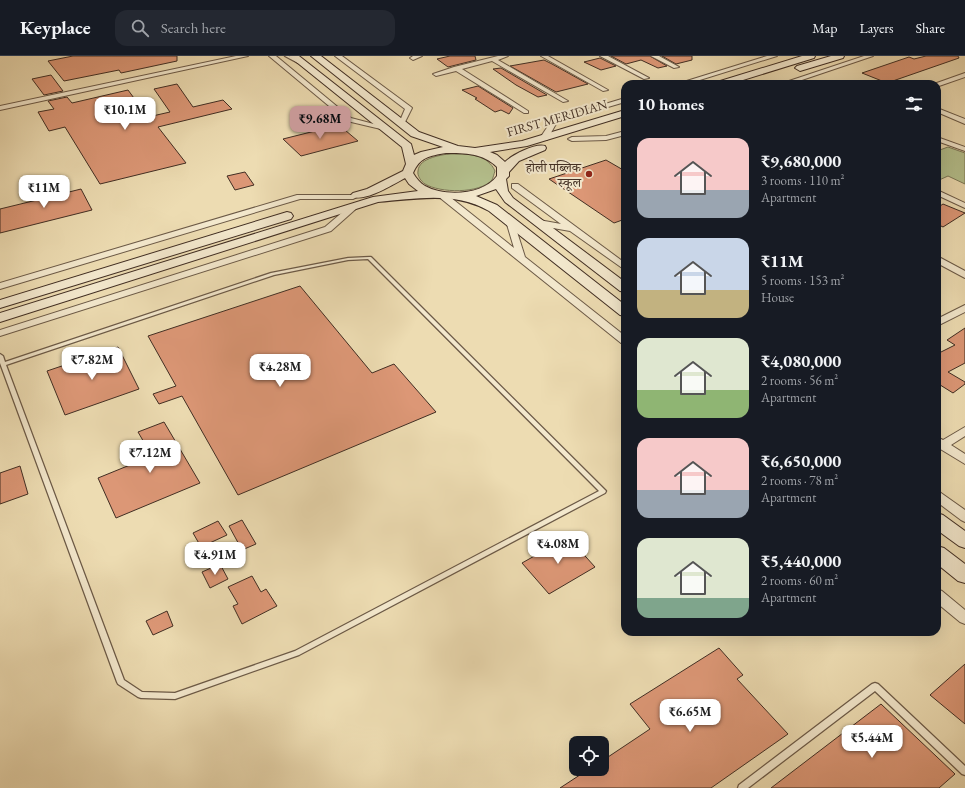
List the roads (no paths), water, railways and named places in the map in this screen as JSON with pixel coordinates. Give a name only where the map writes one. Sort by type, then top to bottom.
[{"type":"street","points":[[0,108],[245,56]]},
{"type":"street","points":[[272,56],[349,120],[385,128]]},
{"type":"street","points":[[293,56],[407,146],[411,182],[425,190],[476,200],[493,208],[621,309]]},
{"type":"street","points":[[338,56],[409,108],[402,123]]},
{"type":"street","points":[[436,74],[505,56]]},
{"type":"street","points":[[544,56],[605,90]]},
{"type":"street","points":[[603,56],[646,78]]},
{"type":"street","points":[[654,56],[676,67]]},
{"type":"street","points":[[693,80],[774,56]]},
{"type":"street","points":[[733,80],[811,56]]},
{"type":"street","points":[[763,80],[840,56]]},
{"type":"street","points":[[803,80],[870,56]]},
{"type":"street","points":[[317,57],[415,134],[459,149]]},
{"type":"street","points":[[493,59],[565,101]]},
{"type":"street","points":[[456,68],[526,112]]},
{"type":"street","points":[[941,84],[964,77]]},
{"type":"street","points":[[544,138],[554,122],[621,101]]},
{"type":"street","points":[[941,112],[965,122]]},
{"type":"street","name":"FIRST MERIDIAN","points":[[473,150],[523,144],[621,114]]},
{"type":"street","name":"FIRST MERIDIAN","points":[[441,194],[475,193],[492,188],[515,159],[533,151],[621,123]]},
{"type":"street","points":[[572,139],[606,138],[621,134]]},
{"type":"street","points":[[941,140],[965,149]]},
{"type":"street","points":[[941,144],[945,142]]},
{"type":"street","points":[[0,333],[328,229],[353,202],[409,168],[418,158],[436,151],[459,149],[485,153],[496,159],[503,175],[502,191],[509,200],[621,285]]},
{"type":"street","points":[[515,186],[621,264]]},
{"type":"street","points":[[0,286],[300,197],[353,202],[441,194],[621,338]]},
{"type":"street","points":[[941,194],[965,206]]},
{"type":"street","points":[[0,304],[353,202]]},
{"type":"street","points":[[0,318],[353,202]]},
{"type":"street","points":[[510,220],[521,257]]},
{"type":"street","points":[[539,224],[572,228]]},
{"type":"street","points":[[941,262],[965,274]]},
{"type":"street","points":[[941,320],[965,308]]},
{"type":"street","points":[[941,443],[965,431]]},
{"type":"street","points":[[941,444],[965,460]]},
{"type":"street","points":[[941,499],[965,517]]},
{"type":"street","points":[[941,523],[965,541]]},
{"type":"street","points":[[941,556],[965,575]]},
{"type":"street","points":[[941,598],[965,618]]},
{"type":"lane","points":[[287,56],[301,63]]},
{"type":"lane","points":[[0,356],[122,682],[141,695],[175,696],[297,652],[603,491],[369,258],[348,259],[273,274],[3,364]]},
{"type":"lane","points":[[608,275],[621,282]]},
{"type":"lane","points":[[742,788],[876,686],[965,771]]},
{"type":"place","name":"होली पब्लिक स्कूल","points":[[589,174]]}]
